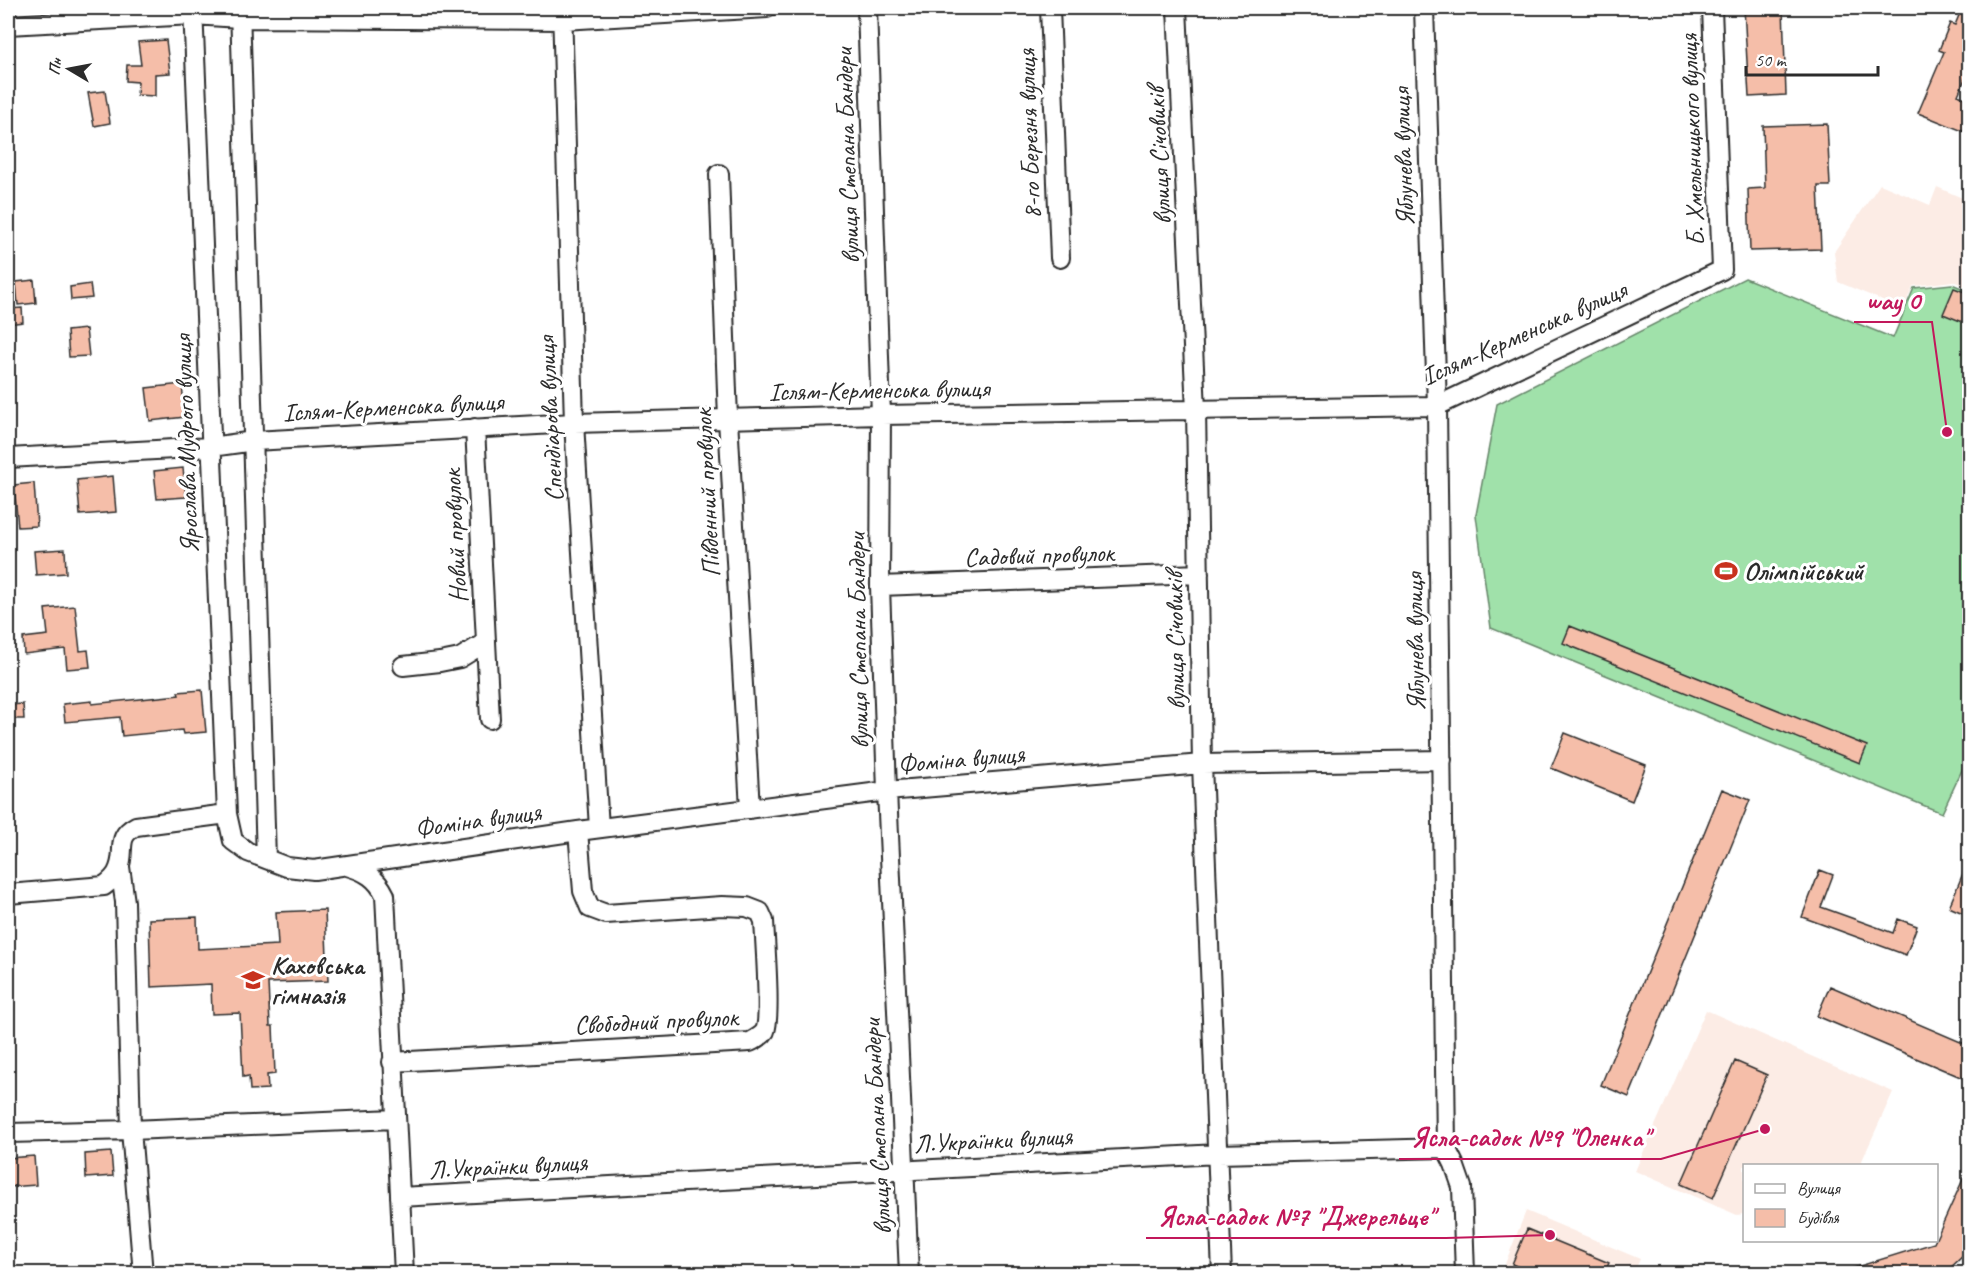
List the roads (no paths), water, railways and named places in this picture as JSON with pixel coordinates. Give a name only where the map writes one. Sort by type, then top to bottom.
[{"type":"street","points":[[8,25],[193,11],[563,14],[767,8]]},
{"type":"street","name":"вулиця Степана Бандери","points":[[867,8],[881,415],[880,586],[909,1274]]},
{"type":"street","name":"8-го Березня вулиця","points":[[1050,8],[1060,258]]},
{"type":"street","name":"вулиця Січовиків","points":[[1177,8],[1196,410],[1202,764],[1222,1274]]},
{"type":"street","name":"Яблунева вулиця","points":[[1424,8],[1437,406],[1446,1148],[1462,1187],[1465,1274]]},
{"type":"street","name":"Б. Хмельницького вулиця","points":[[1712,8],[1722,270]]},
{"type":"street","name":"Ярослава Мудрого вулиця","points":[[193,11],[227,814],[233,841],[248,852],[286,867],[314,870],[346,866],[356,869],[373,877],[385,895],[404,1274]]},
{"type":"street","points":[[240,13],[266,859]]},
{"type":"street","name":"Спендіарова вулиця","points":[[563,14],[574,423],[599,828]]},
{"type":"street","name":"Південний провулок","points":[[719,174],[728,419],[750,809]]},
{"type":"street","name":"Іслям-Керменська вулиця","points":[[8,458],[574,423],[881,415],[1437,406],[1722,270]]},
{"type":"street","name":"Новий провулок","points":[[475,429],[490,719]]},
{"type":"street","name":"Садовий провулок","points":[[880,586],[1199,574]]},
{"type":"street","points":[[403,666],[460,658],[486,642]]},
{"type":"street","name":"Фоміна вулиця","points":[[346,866],[599,828],[887,791],[1202,764],[1442,759]]},
{"type":"street","points":[[143,1274],[131,1130],[125,902],[120,867],[124,836],[127,830],[136,826],[227,814]]},
{"type":"street","name":"Свободний провулок","points":[[392,1062],[750,1042],[761,1036],[766,1029],[767,1012],[764,921],[760,912],[747,907],[722,906],[606,914],[591,908],[583,891],[578,831]]},
{"type":"street","points":[[8,894],[104,886],[120,867]]},
{"type":"street","points":[[8,1133],[395,1119]]},
{"type":"street","name":"Л.Українки вулиця","points":[[400,1197],[1218,1154],[1446,1148]]},
{"type":"place","name":"way 0","points":[[1947,432]]},
{"type":"place","name":"Олімпійський","points":[[1726,571]]},
{"type":"place","name":"Каховська гімназія","points":[[253,980]]},
{"type":"place","name":"Ясла-садок №9 \"Оленка\"","points":[[1765,1129]]},
{"type":"place","name":"Ясла-садок №7 \"Джерельце\"","points":[[1550,1235]]}]
